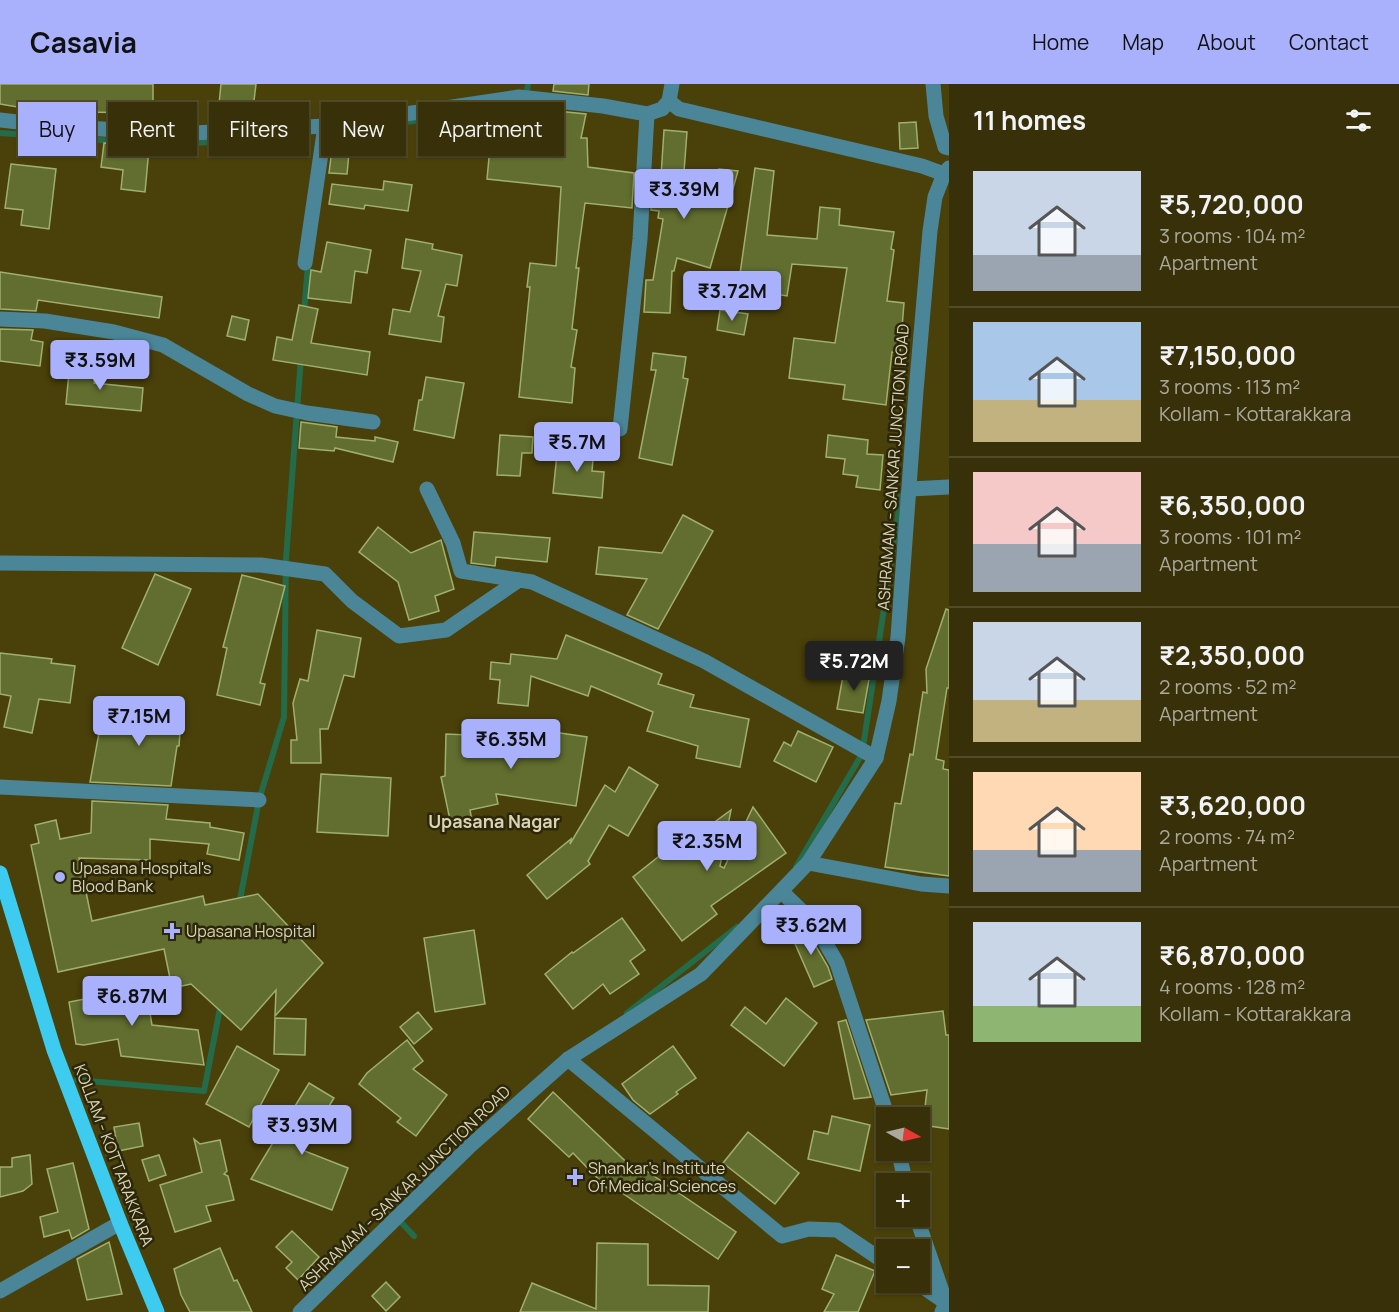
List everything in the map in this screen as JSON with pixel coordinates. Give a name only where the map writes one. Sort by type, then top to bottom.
[{"type":"main road","name":"KOLLAM - KOTTARAKKARA","points":[[0,873],[54,1050],[120,1223],[157,1312]]},
{"type":"street","points":[[406,111],[519,90],[647,114],[662,109],[669,101],[672,84]]},
{"type":"street","points":[[933,84],[936,116],[945,147],[949,148]]},
{"type":"street","points":[[669,101],[679,109],[946,171]]},
{"type":"street","points":[[620,429],[640,239],[647,114]]},
{"type":"street","points":[[0,120],[174,134],[321,126]]},
{"type":"street","points":[[305,263],[321,153]]},
{"type":"street","name":"ASHRAMAM - SANKAR JUNCTION ROAD","points":[[300,1312],[470,1146],[568,1059],[700,974],[808,863],[876,758],[889,701],[898,637],[930,231],[935,198],[946,171]]},
{"type":"street","points":[[0,319],[45,321],[114,332],[163,345],[248,394],[275,406],[373,422]]},
{"type":"street","points":[[910,489],[949,487]]},
{"type":"street","points":[[427,489],[453,543],[461,571],[532,582],[704,661],[876,758]]},
{"type":"street","points":[[0,563],[261,566],[325,574],[352,602],[399,636],[446,630],[519,580]]},
{"type":"street","points":[[0,786],[259,800]]},
{"type":"street","points":[[808,863],[921,884],[949,886]]},
{"type":"street","points":[[782,892],[814,923],[837,963],[884,1107]]},
{"type":"street","points":[[568,1059],[782,1236],[809,1229],[837,1230],[876,1256]]},
{"type":"street","points":[[0,1291],[120,1223]]},
{"type":"street","points":[[920,1227],[946,1306]]},
{"type":"street","points":[[930,1293],[946,1306]]},
{"type":"building","points":[[0,84],[153,84],[153,102],[108,102],[108,112],[96,112],[96,102],[24,101],[18,102],[18,107],[0,104]]},
{"type":"building","points":[[221,84],[256,84],[254,102],[219,102]]},
{"type":"building","points":[[554,84],[589,84],[588,95],[553,91]]},
{"type":"building","points":[[564,112],[586,114],[581,138],[587,138],[588,167],[634,173],[632,208],[585,203],[576,268],[579,268],[572,329],[577,330],[571,367],[575,368],[572,403],[519,397],[530,287],[527,287],[530,263],[556,266],[561,187],[487,179],[489,156],[564,156]]},
{"type":"building","points":[[916,122],[918,148],[900,149],[899,123]]},
{"type":"building","points":[[664,130],[687,132],[683,185],[716,191],[719,169],[738,171],[710,268],[677,258],[674,271],[672,271],[670,313],[644,312],[646,280],[653,280],[663,219],[658,218],[659,211],[651,210],[653,176],[661,176]]},
{"type":"building","points":[[104,143],[108,144],[108,156],[148,156],[145,192],[121,189],[123,170],[101,167]]},
{"type":"building","points":[[331,156],[349,156],[347,174],[329,173]]},
{"type":"building","points":[[11,164],[56,169],[49,229],[21,225],[23,210],[5,208]]},
{"type":"building","points":[[755,168],[774,171],[767,235],[817,239],[820,207],[840,209],[839,225],[894,232],[891,249],[894,250],[887,301],[904,303],[900,353],[892,352],[886,405],[843,399],[845,385],[789,378],[794,338],[835,343],[847,268],[792,264],[787,296],[738,288]]},
{"type":"building","points":[[384,181],[412,185],[408,211],[365,205],[364,209],[329,204],[332,184],[383,190]]},
{"type":"building","points":[[406,239],[433,244],[432,249],[462,255],[457,286],[446,284],[438,316],[444,317],[441,342],[389,334],[393,309],[410,312],[421,271],[402,268]]},
{"type":"building","points":[[327,242],[371,250],[367,273],[355,271],[351,303],[308,298],[311,270],[321,272]]},
{"type":"building","points":[[0,272],[162,297],[159,318],[38,300],[36,311],[0,309]]},
{"type":"building","points":[[299,305],[318,309],[311,343],[370,352],[367,375],[273,360],[277,337],[292,340]]},
{"type":"building","points":[[720,310],[748,314],[744,335],[717,330]]},
{"type":"building","points":[[232,316],[249,320],[245,340],[227,336]]},
{"type":"building","points":[[0,329],[33,330],[31,340],[43,342],[40,366],[0,361]]},
{"type":"building","points":[[653,353],[686,357],[683,378],[688,379],[672,465],[639,458],[656,370],[651,370]]},
{"type":"building","points":[[70,362],[96,365],[94,383],[143,388],[141,411],[66,404]]},
{"type":"building","points":[[426,377],[464,383],[454,438],[414,430]]},
{"type":"building","points":[[301,422],[337,427],[336,437],[375,441],[375,437],[398,442],[393,462],[335,448],[334,451],[299,448]]},
{"type":"building","points":[[500,435],[533,437],[532,453],[522,453],[520,476],[497,475]]},
{"type":"building","points":[[828,435],[868,440],[867,454],[883,455],[880,490],[856,487],[858,476],[843,474],[845,459],[826,457]]},
{"type":"building","points":[[558,444],[594,448],[592,471],[604,472],[602,498],[553,493]]},
{"type":"building","points":[[683,515],[713,531],[658,629],[627,615],[647,579],[596,574],[599,547],[662,553]]},
{"type":"building","points":[[378,527],[411,553],[441,540],[454,589],[435,596],[439,611],[409,620],[398,582],[359,552]]},
{"type":"building","points":[[474,532],[550,538],[547,562],[496,557],[495,566],[471,563]]},
{"type":"building","points":[[155,574],[191,589],[158,665],[122,648]]},
{"type":"building","points":[[242,575],[285,586],[260,683],[265,684],[260,705],[217,695],[227,648],[223,647]]},
{"type":"building","points":[[946,609],[949,610],[949,688],[947,688],[936,759],[944,761],[943,769],[949,770],[949,876],[885,867],[895,803],[901,804],[910,754],[913,755],[923,692],[927,693],[926,669]]},
{"type":"building","points":[[317,630],[361,638],[354,677],[344,675],[328,729],[320,729],[321,763],[291,763],[291,740],[297,740],[293,703],[300,679],[308,681]]},
{"type":"building","points":[[566,635],[662,674],[658,684],[694,695],[690,707],[749,719],[740,767],[696,758],[698,746],[647,731],[653,712],[591,686],[588,696],[531,676],[528,706],[498,703],[500,680],[490,679],[491,662],[510,664],[511,654],[557,659]]},
{"type":"building","points":[[0,653],[52,659],[51,663],[75,666],[70,703],[39,699],[32,733],[4,727],[11,696],[0,694]]},
{"type":"building","points":[[844,670],[870,674],[863,713],[837,709]]},
{"type":"building","points":[[142,699],[182,706],[179,746],[177,746],[171,786],[90,782],[100,716],[140,722]]},
{"type":"building","points":[[519,727],[587,737],[576,806],[496,794],[498,804],[470,810],[472,821],[451,825],[441,777],[445,776],[446,734],[517,737]]},
{"type":"building","points":[[798,731],[833,747],[816,782],[774,761],[784,742],[791,746]]},
{"type":"building","points":[[629,767],[658,785],[628,836],[609,825],[588,861],[590,864],[547,899],[527,875],[571,839],[570,844],[605,785],[615,792]]},
{"type":"building","points":[[321,774],[391,778],[388,836],[317,832]]},
{"type":"building","points":[[92,801],[168,805],[166,819],[210,823],[210,827],[244,833],[239,860],[207,854],[209,844],[150,839],[150,860],[79,858],[92,921],[203,896],[205,905],[258,894],[323,963],[275,1016],[276,990],[241,1030],[191,984],[172,988],[164,949],[58,972],[31,845],[39,843],[35,825],[56,820],[60,839],[91,833]]},
{"type":"building","points":[[753,807],[786,853],[711,906],[717,914],[682,941],[633,877],[667,850],[671,854],[731,810],[720,866],[724,868]]},
{"type":"building","points":[[622,918],[645,950],[630,961],[639,974],[610,994],[603,984],[573,1009],[545,974],[572,952]]},
{"type":"building","points":[[802,925],[828,967],[832,979],[814,987],[789,930]]},
{"type":"building","points":[[474,930],[485,1004],[435,1012],[424,938]]},
{"type":"building","points":[[97,984],[146,990],[152,1025],[198,1030],[204,1065],[121,1056],[118,1039],[84,1045],[76,1044],[69,1002],[95,997]]},
{"type":"building","points":[[786,998],[817,1023],[784,1066],[731,1025],[745,1007],[766,1024]]},
{"type":"building","points":[[943,1011],[946,1035],[949,1035],[949,1129],[930,1126],[930,1107],[925,1107],[927,1090],[891,1095],[866,1020]]},
{"type":"building","points":[[418,1012],[432,1029],[414,1044],[400,1027]]},
{"type":"building","points":[[275,1018],[306,1019],[305,1055],[274,1054]]},
{"type":"building","points":[[846,1020],[871,1097],[854,1099],[838,1022]]},
{"type":"building","points":[[407,1040],[423,1061],[413,1069],[447,1095],[416,1136],[397,1122],[401,1118],[359,1084],[367,1073]]},
{"type":"building","points":[[237,1046],[279,1070],[249,1127],[206,1104]]},
{"type":"building","points":[[673,1046],[696,1078],[650,1114],[633,1100],[622,1084]]},
{"type":"building","points":[[309,1083],[334,1098],[302,1150],[348,1168],[332,1210],[251,1179]]},
{"type":"building","points":[[553,1092],[641,1176],[645,1170],[736,1232],[718,1259],[612,1186],[609,1190],[573,1153],[569,1157],[528,1119]]},
{"type":"building","points":[[832,1116],[870,1125],[860,1171],[808,1159],[814,1131],[828,1134]]},
{"type":"building","points":[[139,1123],[143,1146],[118,1151],[114,1127]]},
{"type":"building","points":[[748,1132],[799,1173],[775,1204],[723,1163]]},
{"type":"building","points":[[194,1139],[200,1144],[220,1140],[227,1171],[224,1174],[228,1176],[234,1200],[206,1206],[211,1221],[175,1232],[160,1185],[202,1172]]},
{"type":"building","points":[[30,1155],[32,1184],[23,1191],[0,1197],[0,1167],[12,1167],[12,1158]]},
{"type":"building","points":[[159,1155],[166,1175],[149,1181],[142,1160]]},
{"type":"building","points":[[73,1163],[89,1229],[72,1239],[69,1230],[44,1237],[40,1217],[58,1212],[47,1169]]},
{"type":"building","points":[[292,1231],[319,1257],[298,1280],[286,1268],[292,1262],[276,1247]]},
{"type":"building","points":[[109,1242],[122,1294],[87,1300],[77,1259]]},
{"type":"building","points":[[597,1243],[648,1244],[648,1285],[709,1286],[708,1312],[520,1312],[532,1283],[596,1309]]},
{"type":"building","points":[[220,1248],[234,1281],[237,1280],[252,1312],[190,1312],[181,1295],[174,1269]]},
{"type":"building","points":[[836,1255],[875,1271],[858,1312],[824,1312],[834,1294],[822,1289]]},
{"type":"building","points":[[386,1282],[400,1297],[386,1311],[372,1296]]},
{"type":"waterway","points":[[526,98],[528,84]]},
{"type":"waterway","points":[[406,122],[418,120]]},
{"type":"waterway","points":[[0,133],[171,145],[209,142]]},
{"type":"waterway","points":[[304,314],[308,264]]},
{"type":"waterway","points":[[239,905],[259,800],[284,717],[286,559],[301,357]]},
{"type":"waterway","points":[[796,867],[862,754],[901,496]]},
{"type":"waterway","points":[[627,1013],[737,927]]},
{"type":"waterway","points":[[77,1080],[204,1091],[221,1003]]},
{"type":"waterway","points":[[398,1219],[414,1236]]},
{"type":"place","name":"Upasana Hospital's Blood Bank","points":[[60,877]]},
{"type":"place","name":"Upasana Hospital","points":[[172,931]]},
{"type":"place","name":"Shankar's Institute Of Medical Sciences","points":[[575,1177]]},
{"type":"district","name":"Upasana Nagar","points":[[494,822]]}]
